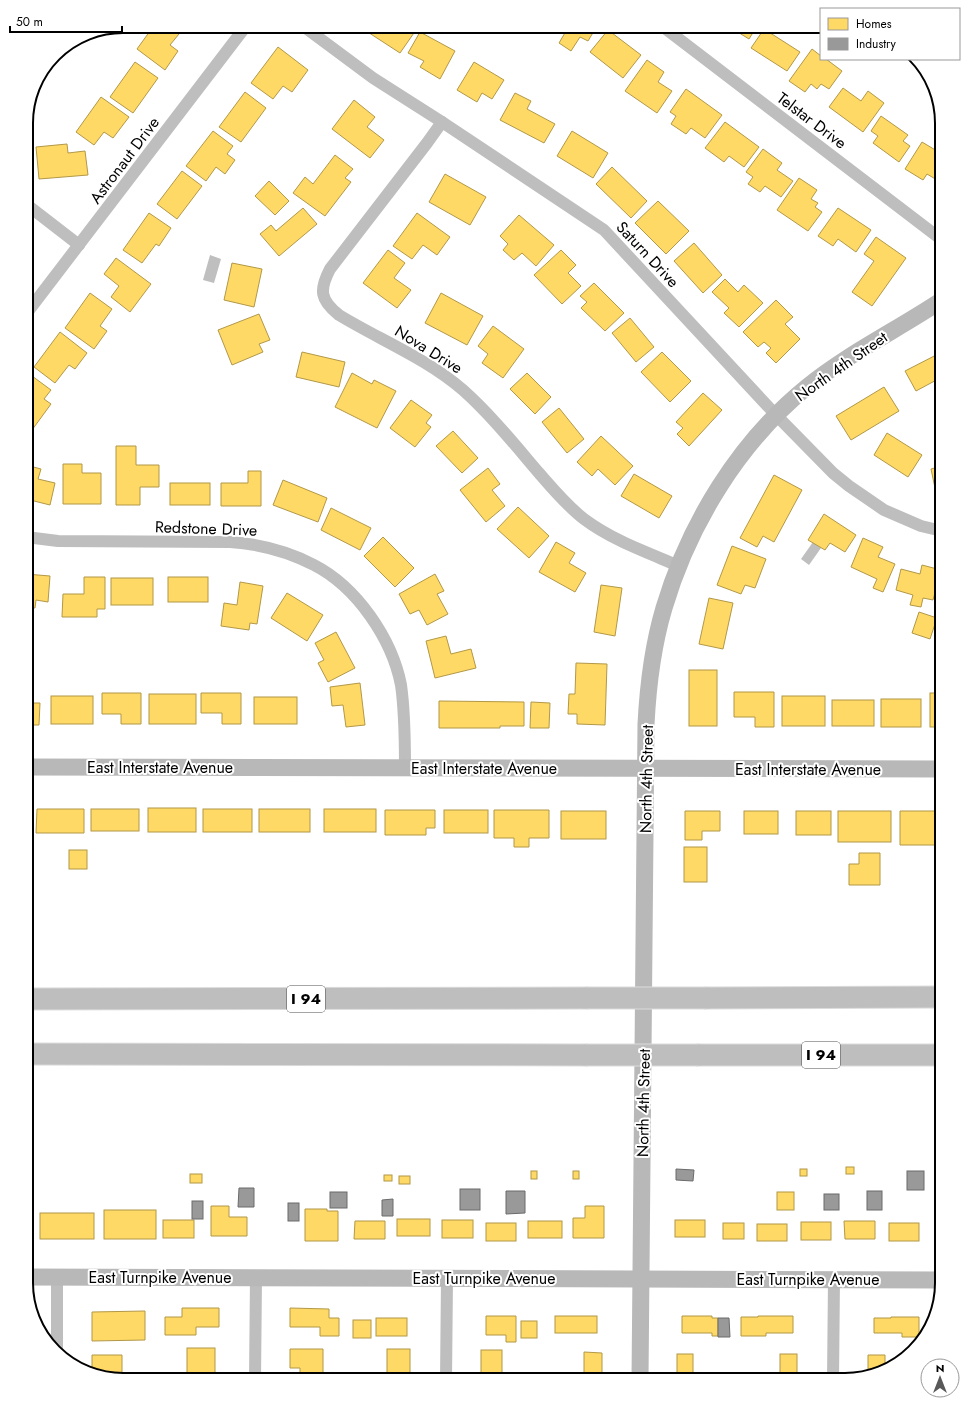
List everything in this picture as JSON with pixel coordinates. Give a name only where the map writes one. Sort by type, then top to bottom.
[{"type":"highway","name":"I 94","points":[[33,999],[935,997]]},
{"type":"highway","name":"I 94","points":[[33,1054],[935,1055]]},
{"type":"street","name":"Astronaut Drive","points":[[33,305],[241,33]]},
{"type":"street","name":"Saturn Drive","points":[[312,33],[373,78],[604,230],[776,415],[834,473],[866,499],[901,518],[921,526],[935,529]]},
{"type":"street","name":"Telstar Drive","points":[[671,33],[935,235]]},
{"type":"street","name":"Nova Drive","points":[[442,122],[330,269],[323,289],[324,299],[330,308],[339,315],[413,355],[462,389],[488,414],[554,491],[583,518],[616,539],[679,566]]},
{"type":"street","points":[[33,209],[79,245]]},
{"type":"street","name":"North 4th Street","points":[[640,1373],[646,768],[648,703],[653,660],[664,608],[679,566],[702,517],[717,490],[744,452],[776,415],[794,398],[826,373],[935,304]]},
{"type":"street","name":"Redstone Drive","points":[[33,538],[58,541],[246,543],[279,550],[316,566],[344,587],[357,601],[369,615],[389,648],[400,684],[403,704],[405,768]]},
{"type":"street","name":"East Interstate Avenue","points":[[33,767],[935,769]]},
{"type":"street","name":"East Turnpike Avenue","points":[[33,1277],[935,1280]]},
{"type":"street","points":[[57,1277],[57,1344]]},
{"type":"street","points":[[255,1373],[256,1277]]},
{"type":"street","points":[[446,1373],[447,1278]]},
{"type":"street","points":[[833,1373],[834,1279]]},
{"type":"shaded area","points":[[210,255],[221,259],[214,283],[203,280]]},
{"type":"shaded area","points":[[813,542],[821,548],[809,565],[801,559]]},
{"type":"building: Homes","points":[[149,33],[180,33],[170,45],[178,51],[165,70],[137,49]]},
{"type":"building: Homes","points":[[369,33],[414,33],[400,53]]},
{"type":"building: Homes","points":[[419,33],[455,51],[440,79],[420,67],[424,61],[408,53]]},
{"type":"building: Homes","points":[[565,33],[593,33],[588,41],[580,37],[571,51],[559,43]]},
{"type":"building: Homes","points":[[606,33],[612,33],[641,55],[623,78],[590,52]]},
{"type":"building: Homes","points":[[739,33],[753,33],[749,39]]},
{"type":"building: Homes","points":[[761,33],[770,33],[800,52],[787,71],[751,48]]},
{"type":"building: Homes","points":[[278,47],[308,70],[292,92],[283,86],[273,99],[251,83]]},
{"type":"building: Homes","points":[[812,49],[820,55],[820,60],[827,60],[842,71],[829,89],[821,84],[817,89],[811,84],[805,92],[789,81]]},
{"type":"building: Homes","points":[[647,60],[664,72],[658,82],[672,91],[657,113],[625,91]]},
{"type":"building: Homes","points":[[135,62],[158,78],[133,113],[110,97]]},
{"type":"building: Homes","points":[[474,62],[504,80],[492,99],[482,93],[477,102],[457,90]]},
{"type":"building: Homes","points":[[843,88],[861,101],[868,91],[884,103],[863,132],[829,107]]},
{"type":"building: Homes","points":[[686,89],[722,115],[705,138],[691,128],[686,134],[671,124],[676,116],[670,112]]},
{"type":"building: Homes","points":[[245,92],[266,108],[241,142],[219,127]]},
{"type":"building: Homes","points":[[515,93],[531,101],[527,109],[555,124],[544,143],[500,120]]},
{"type":"building: Homes","points":[[101,97],[129,117],[113,138],[104,132],[94,145],[76,132]]},
{"type":"building: Homes","points":[[354,100],[375,117],[367,127],[384,140],[370,158],[332,129]]},
{"type":"building: Homes","points":[[881,116],[908,135],[903,141],[910,146],[899,162],[873,143],[878,136],[871,131]]},
{"type":"building: Homes","points":[[725,122],[759,147],[744,167],[729,156],[724,162],[705,148]]},
{"type":"building: Homes","points":[[213,131],[233,146],[227,154],[235,160],[225,174],[216,167],[206,181],[186,166]]},
{"type":"building: Homes","points":[[572,131],[608,153],[593,178],[557,156]]},
{"type":"building: Homes","points":[[922,142],[935,150],[935,179],[927,174],[923,180],[905,169]]},
{"type":"building: Homes","points":[[67,144],[68,153],[85,151],[88,175],[39,179],[36,147]]},
{"type":"building: Homes","points":[[763,149],[782,163],[777,170],[793,181],[781,197],[765,186],[760,192],[748,184],[753,177],[746,172]]},
{"type":"building: Homes","points":[[335,155],[353,169],[345,178],[351,182],[325,216],[293,193],[305,177],[313,184]]},
{"type":"building: Homes","points":[[612,167],[647,201],[631,218],[596,184]]},
{"type":"building: Homes","points":[[182,171],[202,186],[177,219],[157,204]]},
{"type":"building: Homes","points":[[445,174],[486,197],[470,225],[429,202]]},
{"type":"building: Homes","points":[[799,178],[817,190],[811,199],[818,203],[815,207],[822,212],[808,231],[777,210]]},
{"type":"building: Homes","points":[[269,181],[289,201],[275,215],[255,196]]},
{"type":"building: Homes","points":[[658,201],[689,231],[666,254],[635,223]]},
{"type":"building: Homes","points":[[303,208],[317,224],[279,256],[260,234],[271,225],[276,231]]},
{"type":"building: Homes","points":[[838,208],[871,230],[856,252],[838,239],[833,246],[818,236]]},
{"type":"building: Homes","points":[[149,213],[171,228],[159,246],[156,244],[142,263],[123,250]]},
{"type":"building: Homes","points":[[417,213],[450,237],[437,255],[423,245],[412,259],[393,246]]},
{"type":"building: Homes","points":[[519,215],[554,245],[536,266],[522,253],[514,260],[503,250],[508,244],[500,236]]},
{"type":"building: Homes","points":[[876,237],[906,258],[872,306],[852,292],[874,261],[864,254]]},
{"type":"building: Homes","points":[[694,243],[722,275],[703,293],[674,261]]},
{"type":"building: Homes","points":[[388,250],[405,263],[394,278],[411,290],[397,308],[363,283]]},
{"type":"building: Homes","points":[[561,250],[576,265],[568,273],[581,286],[562,304],[534,275]]},
{"type":"building: Homes","points":[[116,258],[151,284],[130,312],[111,297],[119,286],[104,274]]},
{"type":"building: Homes","points":[[232,263],[262,269],[254,307],[224,300]]},
{"type":"building: Homes","points":[[725,279],[738,292],[744,285],[763,303],[739,327],[724,313],[729,308],[712,292]]},
{"type":"building: Homes","points":[[594,283],[624,313],[605,331],[581,308],[587,302],[580,296]]},
{"type":"building: Homes","points":[[90,293],[112,309],[100,326],[107,331],[94,349],[65,328]]},
{"type":"building: Homes","points":[[441,293],[483,316],[467,345],[425,323]]},
{"type":"building: Homes","points":[[776,300],[793,317],[785,324],[800,339],[776,363],[766,353],[771,348],[764,342],[758,347],[743,332]]},
{"type":"building: Homes","points":[[259,314],[270,340],[259,344],[263,352],[232,365],[218,330]]},
{"type":"building: Homes","points":[[630,318],[654,347],[636,362],[612,333]]},
{"type":"building: Homes","points":[[493,326],[524,349],[503,378],[482,363],[488,354],[478,346]]},
{"type":"building: Homes","points":[[60,332],[87,353],[75,369],[69,365],[55,383],[34,367]]},
{"type":"building: Homes","points":[[302,352],[345,362],[339,387],[296,377]]},
{"type":"building: Homes","points":[[662,352],[691,381],[670,402],[641,372]]},
{"type":"building: Homes","points":[[935,356],[935,381],[916,391],[905,371]]},
{"type":"building: Homes","points":[[352,373],[372,384],[374,380],[396,391],[377,428],[335,407]]},
{"type":"building: Homes","points":[[527,373],[551,397],[535,414],[510,389]]},
{"type":"building: Homes","points":[[33,377],[51,390],[44,399],[51,404],[33,429]]},
{"type":"building: Homes","points":[[884,387],[899,411],[851,440],[836,416]]},
{"type":"building: Homes","points":[[703,393],[722,410],[689,446],[677,434],[683,428],[676,422]]},
{"type":"building: Homes","points":[[411,400],[432,415],[426,423],[431,427],[415,447],[390,428]]},
{"type":"building: Homes","points":[[559,408],[584,439],[567,453],[542,422]]},
{"type":"building: Homes","points":[[453,431],[478,458],[462,473],[436,446]]},
{"type":"building: Homes","points":[[887,433],[922,455],[908,477],[874,455]]},
{"type":"building: Homes","points":[[601,436],[633,466],[615,485],[598,469],[592,476],[577,462]]},
{"type":"building: Homes","points":[[116,446],[136,446],[136,465],[159,465],[159,487],[140,487],[140,505],[116,505]]},
{"type":"building: Homes","points":[[63,464],[82,464],[82,473],[101,473],[101,504],[63,504]]},
{"type":"building: Homes","points":[[33,467],[41,469],[38,479],[55,483],[50,505],[33,501]]},
{"type":"building: Homes","points":[[488,468],[500,484],[492,490],[505,506],[486,522],[460,490]]},
{"type":"building: Homes","points":[[935,468],[935,488],[931,469]]},
{"type":"building: Homes","points":[[248,471],[261,471],[261,506],[221,506],[221,483],[248,483]]},
{"type":"building: Homes","points":[[634,474],[672,496],[659,518],[621,496]]},
{"type":"building: Homes","points":[[774,475],[802,490],[774,542],[763,536],[757,547],[740,538]]},
{"type":"building: Homes","points":[[283,480],[327,498],[318,522],[273,505]]},
{"type":"building: Homes","points":[[170,483],[210,483],[210,505],[170,505]]},
{"type":"building: Homes","points":[[518,507],[549,536],[529,558],[497,529]]},
{"type":"building: Homes","points":[[331,508],[371,528],[360,550],[321,530]]},
{"type":"building: Homes","points":[[824,514],[856,535],[845,552],[830,543],[825,550],[808,540]]},
{"type":"building: Homes","points":[[383,537],[414,568],[395,587],[364,556]]},
{"type":"building: Homes","points":[[863,538],[883,547],[878,557],[895,564],[883,592],[873,588],[877,579],[851,567]]},
{"type":"building: Homes","points":[[556,542],[575,553],[569,563],[586,573],[575,592],[539,572]]},
{"type":"building: Homes","points":[[732,546],[766,559],[755,588],[745,585],[741,594],[717,585]]},
{"type":"building: Homes","points":[[922,565],[935,568],[935,592],[933,600],[923,598],[921,607],[910,605],[913,595],[896,590],[901,569],[920,574]]},
{"type":"building: Homes","points":[[435,574],[444,591],[437,594],[448,614],[427,625],[419,610],[410,614],[399,594]]},
{"type":"building: Homes","points":[[33,575],[50,576],[48,602],[36,600],[35,608],[33,608]]},
{"type":"building: Homes","points":[[84,577],[105,577],[105,609],[97,609],[97,617],[62,617],[63,594],[84,594]]},
{"type":"building: Homes","points":[[168,577],[208,577],[208,602],[168,602]]},
{"type":"building: Homes","points":[[111,578],[153,578],[153,605],[111,605]]},
{"type":"building: Homes","points":[[240,582],[263,586],[257,624],[250,623],[249,630],[221,626],[224,603],[237,605]]},
{"type":"building: Homes","points":[[601,585],[622,588],[615,636],[594,632]]},
{"type":"building: Homes","points":[[287,593],[323,615],[307,641],[271,618]]},
{"type":"building: Homes","points":[[709,598],[733,603],[723,649],[699,644]]},
{"type":"building: Homes","points":[[919,612],[935,617],[935,624],[930,639],[912,633]]},
{"type":"building: Homes","points":[[336,632],[355,668],[328,682],[318,663],[324,660],[315,643]]},
{"type":"building: Homes","points":[[446,636],[451,654],[471,649],[476,668],[435,678],[426,641]]},
{"type":"building: Homes","points":[[576,663],[607,664],[605,725],[577,724],[577,714],[568,714],[569,694],[575,694]]},
{"type":"building: Homes","points":[[689,670],[717,670],[717,726],[689,726]]},
{"type":"building: Homes","points":[[360,683],[365,725],[346,727],[343,705],[332,706],[330,687]]},
{"type":"building: Homes","points":[[734,692],[774,692],[774,727],[755,727],[755,717],[734,717]]},
{"type":"building: Homes","points":[[102,693],[141,693],[141,724],[121,724],[121,714],[102,714]]},
{"type":"building: Homes","points":[[201,693],[241,693],[241,724],[222,724],[222,713],[201,713]]},
{"type":"building: Homes","points":[[930,693],[935,693],[935,727],[930,727]]},
{"type":"building: Homes","points":[[149,694],[196,694],[196,724],[149,724]]},
{"type":"building: Homes","points":[[51,696],[93,696],[93,724],[51,724]]},
{"type":"building: Homes","points":[[782,696],[825,696],[825,726],[782,726]]},
{"type":"building: Homes","points":[[254,697],[297,697],[297,724],[254,724]]},
{"type":"building: Homes","points":[[881,699],[921,699],[921,727],[881,727]]},
{"type":"building: Homes","points":[[832,700],[874,700],[874,726],[832,726]]},
{"type":"building: Homes","points":[[439,701],[524,702],[524,726],[500,726],[500,728],[439,728]]},
{"type":"building: Homes","points":[[531,702],[550,703],[549,728],[530,728]]},
{"type":"building: Homes","points":[[33,703],[40,703],[39,725],[33,725]]},
{"type":"building: Homes","points":[[148,808],[196,808],[196,832],[148,832]]},
{"type":"building: Homes","points":[[37,809],[84,809],[84,833],[36,833]]},
{"type":"building: Homes","points":[[91,809],[139,809],[139,831],[91,831]]},
{"type":"building: Homes","points":[[203,809],[252,809],[252,832],[203,832]]},
{"type":"building: Homes","points":[[259,809],[310,809],[310,832],[259,832]]},
{"type":"building: Homes","points":[[324,809],[376,809],[376,832],[324,832]]},
{"type":"building: Homes","points":[[385,810],[435,810],[435,828],[426,828],[426,835],[385,835]]},
{"type":"building: Homes","points":[[444,810],[488,810],[488,833],[444,833]]},
{"type":"building: Homes","points":[[494,810],[549,810],[549,838],[529,838],[529,847],[514,847],[514,838],[494,838]]},
{"type":"building: Homes","points":[[561,811],[606,811],[606,839],[561,839]]},
{"type":"building: Homes","points":[[685,811],[720,811],[720,831],[702,831],[702,840],[685,840]]},
{"type":"building: Homes","points":[[744,811],[778,811],[778,834],[744,834]]},
{"type":"building: Homes","points":[[796,811],[831,811],[831,835],[796,835]]},
{"type":"building: Homes","points":[[838,811],[891,811],[891,842],[838,842]]},
{"type":"building: Homes","points":[[900,811],[935,811],[935,845],[900,845]]},
{"type":"building: Homes","points":[[684,847],[707,847],[707,882],[684,882]]},
{"type":"building: Homes","points":[[69,850],[87,850],[87,869],[69,869]]},
{"type":"building: Homes","points":[[859,853],[880,853],[880,885],[849,885],[849,864],[859,864]]},
{"type":"building: Homes","points":[[846,1167],[854,1167],[854,1174],[846,1174]]},
{"type":"building: Homes","points":[[800,1169],[807,1169],[807,1176],[800,1176]]},
{"type":"building: Homes","points":[[531,1171],[537,1171],[537,1179],[531,1179]]},
{"type":"building: Homes","points":[[573,1171],[579,1171],[579,1179],[573,1179]]},
{"type":"building: Homes","points":[[190,1174],[202,1174],[202,1183],[190,1183]]},
{"type":"building: Homes","points":[[384,1175],[392,1175],[392,1181],[384,1181]]},
{"type":"building: Homes","points":[[399,1176],[410,1176],[410,1184],[399,1184]]},
{"type":"building: Homes","points":[[777,1192],[794,1192],[794,1210],[777,1210]]},
{"type":"building: Homes","points":[[211,1206],[229,1206],[229,1217],[247,1217],[247,1236],[211,1236]]},
{"type":"building: Homes","points":[[585,1206],[604,1206],[604,1238],[573,1238],[573,1218],[585,1218]]},
{"type":"building: Homes","points":[[305,1209],[327,1209],[327,1211],[338,1211],[338,1241],[305,1241]]},
{"type":"building: Homes","points":[[104,1210],[156,1210],[156,1239],[104,1239]]},
{"type":"building: Homes","points":[[40,1213],[94,1213],[94,1239],[40,1239]]},
{"type":"building: Homes","points":[[397,1219],[430,1219],[430,1236],[397,1236]]},
{"type":"building: Homes","points":[[163,1220],[194,1220],[194,1238],[163,1238]]},
{"type":"building: Homes","points":[[442,1220],[473,1220],[473,1238],[442,1238]]},
{"type":"building: Homes","points":[[675,1220],[705,1220],[705,1237],[675,1237]]},
{"type":"building: Homes","points":[[355,1221],[385,1221],[385,1239],[354,1239]]},
{"type":"building: Homes","points":[[528,1221],[562,1221],[562,1238],[528,1238]]},
{"type":"building: Homes","points":[[844,1221],[875,1221],[875,1239],[845,1239]]},
{"type":"building: Homes","points":[[801,1222],[831,1222],[831,1240],[801,1240]]},
{"type":"building: Homes","points":[[486,1223],[516,1223],[516,1241],[486,1241]]},
{"type":"building: Homes","points":[[723,1223],[744,1223],[744,1239],[723,1239]]},
{"type":"building: Homes","points":[[889,1223],[919,1223],[919,1241],[889,1241]]},
{"type":"building: Homes","points":[[757,1224],[787,1224],[787,1241],[757,1241]]},
{"type":"building: Homes","points":[[182,1308],[219,1308],[219,1327],[196,1327],[196,1335],[165,1335],[165,1317],[182,1317]]},
{"type":"building: Homes","points":[[290,1308],[329,1309],[329,1318],[339,1318],[339,1336],[320,1336],[320,1327],[290,1327]]},
{"type":"building: Homes","points":[[145,1311],[145,1340],[92,1341],[92,1312]]},
{"type":"building: Homes","points":[[486,1316],[516,1316],[516,1342],[506,1342],[506,1335],[486,1335]]},
{"type":"building: Homes","points":[[555,1316],[597,1316],[597,1333],[555,1333]]},
{"type":"building: Homes","points":[[682,1316],[712,1316],[712,1318],[718,1318],[718,1336],[712,1336],[712,1333],[682,1333]]},
{"type":"building: Homes","points":[[793,1316],[793,1333],[766,1333],[766,1336],[741,1336],[741,1317]]},
{"type":"building: Homes","points":[[919,1317],[919,1334],[917,1337],[902,1337],[902,1333],[874,1333],[874,1318]]},
{"type":"building: Homes","points":[[376,1318],[407,1318],[407,1336],[376,1336]]},
{"type":"building: Homes","points":[[353,1320],[371,1320],[371,1338],[353,1338]]},
{"type":"building: Homes","points":[[521,1321],[537,1321],[537,1338],[521,1338]]},
{"type":"building: Homes","points":[[187,1348],[215,1348],[215,1373],[187,1373]]},
{"type":"building: Homes","points":[[290,1349],[323,1349],[323,1373],[300,1373],[300,1368],[290,1368]]},
{"type":"building: Homes","points":[[387,1349],[410,1349],[410,1373],[387,1373]]},
{"type":"building: Homes","points":[[481,1350],[502,1350],[502,1373],[481,1373]]},
{"type":"building: Homes","points":[[584,1352],[602,1353],[602,1373],[584,1373]]},
{"type":"building: Homes","points":[[677,1354],[693,1354],[693,1373],[677,1373]]},
{"type":"building: Homes","points":[[780,1354],[797,1354],[797,1373],[780,1373]]},
{"type":"building: Homes","points":[[92,1355],[122,1355],[122,1373],[92,1367]]},
{"type":"building: Homes","points":[[868,1355],[885,1355],[885,1363],[868,1370]]},
{"type":"building: Industry","points":[[676,1169],[694,1170],[693,1181],[676,1180]]},
{"type":"building: Industry","points":[[907,1171],[924,1171],[924,1190],[907,1190]]},
{"type":"building: Industry","points":[[239,1188],[254,1188],[254,1207],[238,1207]]},
{"type":"building: Industry","points":[[460,1189],[480,1189],[480,1210],[460,1210]]},
{"type":"building: Industry","points":[[506,1191],[525,1191],[525,1213],[506,1214]]},
{"type":"building: Industry","points":[[867,1191],[882,1191],[882,1210],[867,1210]]},
{"type":"building: Industry","points":[[330,1192],[347,1192],[347,1208],[330,1208]]},
{"type":"building: Industry","points":[[824,1194],[839,1194],[839,1210],[824,1210]]},
{"type":"building: Industry","points":[[393,1199],[393,1216],[382,1216],[382,1200]]},
{"type":"building: Industry","points":[[192,1201],[203,1201],[203,1219],[192,1219]]},
{"type":"building: Industry","points":[[288,1203],[299,1203],[299,1221],[288,1221]]},
{"type":"building: Industry","points":[[718,1318],[729,1318],[730,1337],[718,1337]]}]
